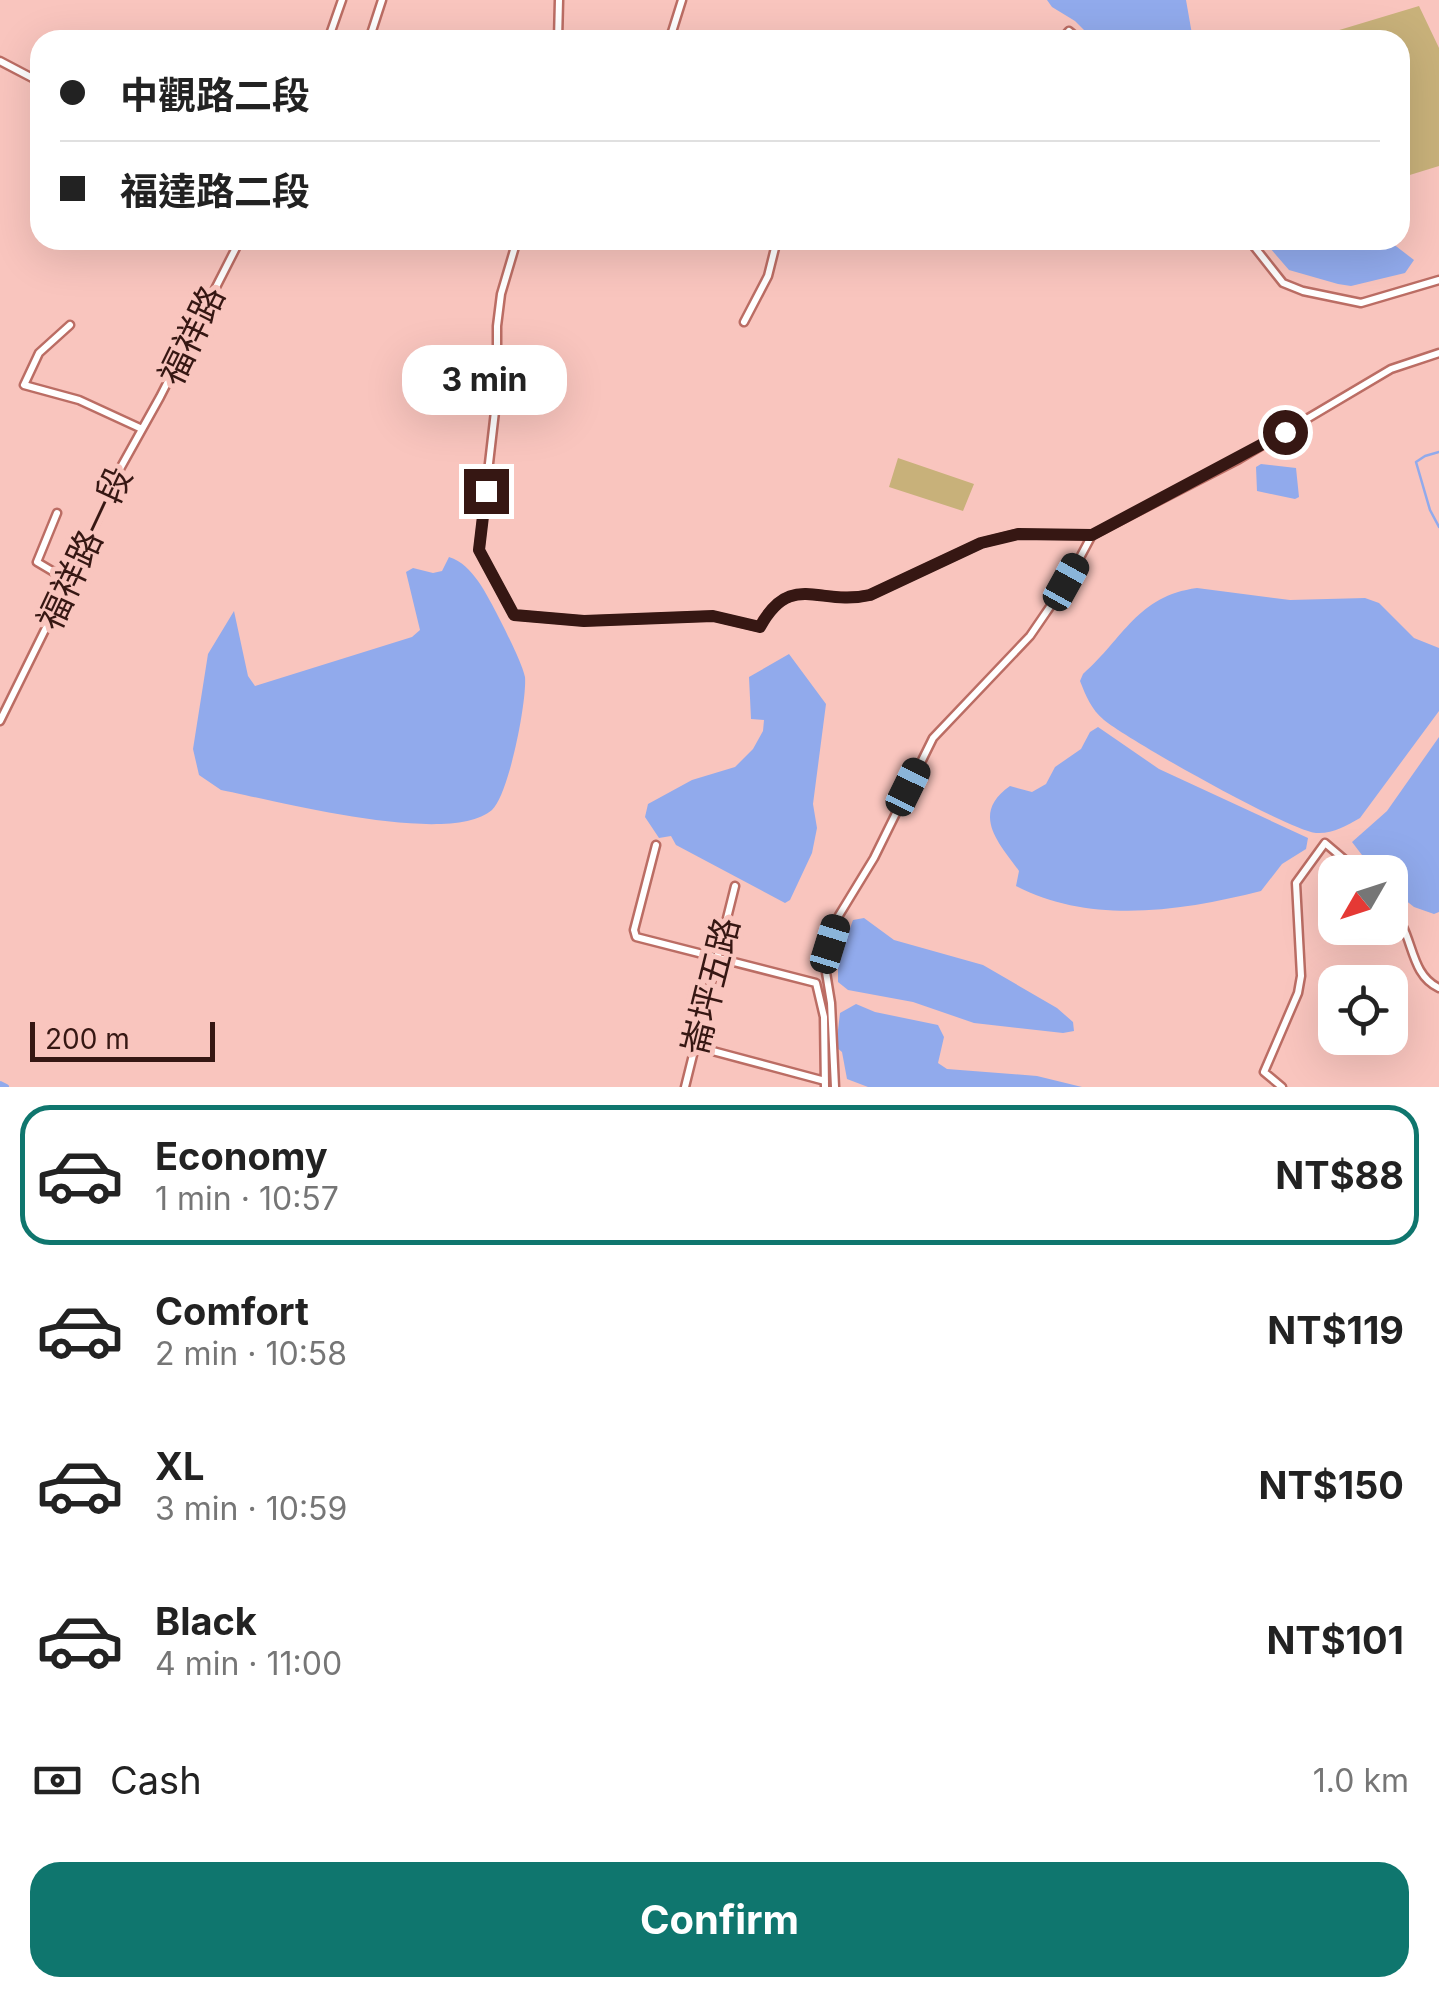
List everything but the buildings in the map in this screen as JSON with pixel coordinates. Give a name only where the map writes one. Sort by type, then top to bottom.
[{"type":"street","points":[[332,30],[342,0]]},
{"type":"street","points":[[372,30],[382,0]]},
{"type":"street","points":[[558,30],[559,0]]},
{"type":"street","points":[[673,30],[682,0]]},
{"type":"street","points":[[0,61],[30,77]]},
{"type":"street","name":"福祥路","points":[[142,429],[235,250]]},
{"type":"street","points":[[515,250],[499,310],[496,394],[479,550],[514,615],[584,621],[713,616],[760,627],[771,607],[796,593],[851,599],[870,595],[981,543],[1018,534],[1092,535],[1239,459],[1391,368],[1439,353]]},
{"type":"street","points":[[744,322],[768,276],[774,250]]},
{"type":"street","points":[[1256,250],[1283,283],[1361,303],[1439,280]]},
{"type":"street","points":[[70,325],[39,353],[24,385],[79,400],[142,429]]},
{"type":"street","name":"福祥路一段","points":[[0,721],[70,581],[120,466],[142,429]]},
{"type":"street","points":[[57,513],[37,562],[70,581]]},
{"type":"street","points":[[835,1087],[824,960],[838,917],[874,858],[924,752],[969,698],[1030,636],[1092,535]]},
{"type":"street","points":[[1318,855],[1325,843],[1339,855]]},
{"type":"street","points":[[656,845],[634,930],[636,937],[816,984],[821,994],[825,1084],[694,1046]]},
{"type":"street","points":[[1282,1087],[1264,1072],[1302,976],[1296,883],[1318,855]]},
{"type":"street","name":"崙坪五路","points":[[684,1087],[735,886]]},
{"type":"street","points":[[1408,942],[1416,964],[1429,983],[1439,988]]},
{"type":"street","points":[[821,994],[828,985]]},
{"type":"shaded area","points":[[1419,6],[1439,48],[1439,166],[1410,175],[1410,30],[1339,30]]},
{"type":"shaded area","points":[[898,458],[974,484],[963,511],[889,487]]},
{"type":"water","points":[[1047,0],[1186,0],[1191,30],[1084,30]]},
{"type":"water","points":[[1272,250],[1401,250],[1414,260],[1405,273],[1351,286],[1289,270]]},
{"type":"water","points":[[1261,464],[1296,468],[1299,497],[1257,491],[1256,467]]},
{"type":"water","points":[[449,557],[465,566],[483,588],[525,677],[516,746],[505,786],[492,810],[470,820],[402,823],[221,790],[199,775],[193,749],[208,654],[234,611],[248,676],[255,686],[412,637],[420,630],[406,572],[413,568],[442,571]]},
{"type":"water","points":[[1197,588],[1290,600],[1365,598],[1379,603],[1414,638],[1439,648],[1439,711],[1360,818],[1328,832],[1300,828],[1244,802],[1144,746],[1104,720],[1092,707],[1080,681],[1083,674],[1145,609]]},
{"type":"water","points":[[789,654],[826,704],[813,804],[817,828],[812,853],[785,903],[676,845],[671,836],[659,838],[645,817],[648,804],[692,780],[735,767],[753,749],[764,720],[751,719],[749,677]]},
{"type":"water","points":[[1098,727],[1159,769],[1308,838],[1306,849],[1282,864],[1261,891],[1169,908],[1137,911],[1075,906],[1016,886],[1019,871],[992,829],[992,807],[1010,786],[1032,792],[1046,784],[1055,767],[1081,749],[1090,732]]},
{"type":"water","points":[[1439,737],[1439,912],[1434,914],[1408,902],[1408,855],[1362,855],[1352,842],[1387,811]]},
{"type":"water","points":[[864,918],[894,940],[983,965],[1057,1008],[1073,1022],[1074,1031],[974,1023],[913,1002],[848,990],[838,982],[838,961],[853,920]]},
{"type":"water","points":[[856,1004],[875,1012],[938,1025],[944,1037],[938,1063],[947,1069],[1037,1076],[1082,1087],[868,1087],[847,1079],[842,1052],[836,1047],[840,1013]]},
{"type":"waterway","points":[[1439,452],[1416,462],[1439,527]]},
{"type":"waterway","points":[[0,1084],[6,1087]]},
{"type":"route","points":[[486,491],[479,550],[514,615],[584,621],[713,616],[760,627],[771,607],[796,593],[851,599],[870,595],[981,543],[1018,534],[1092,535],[1285,432]]}]
